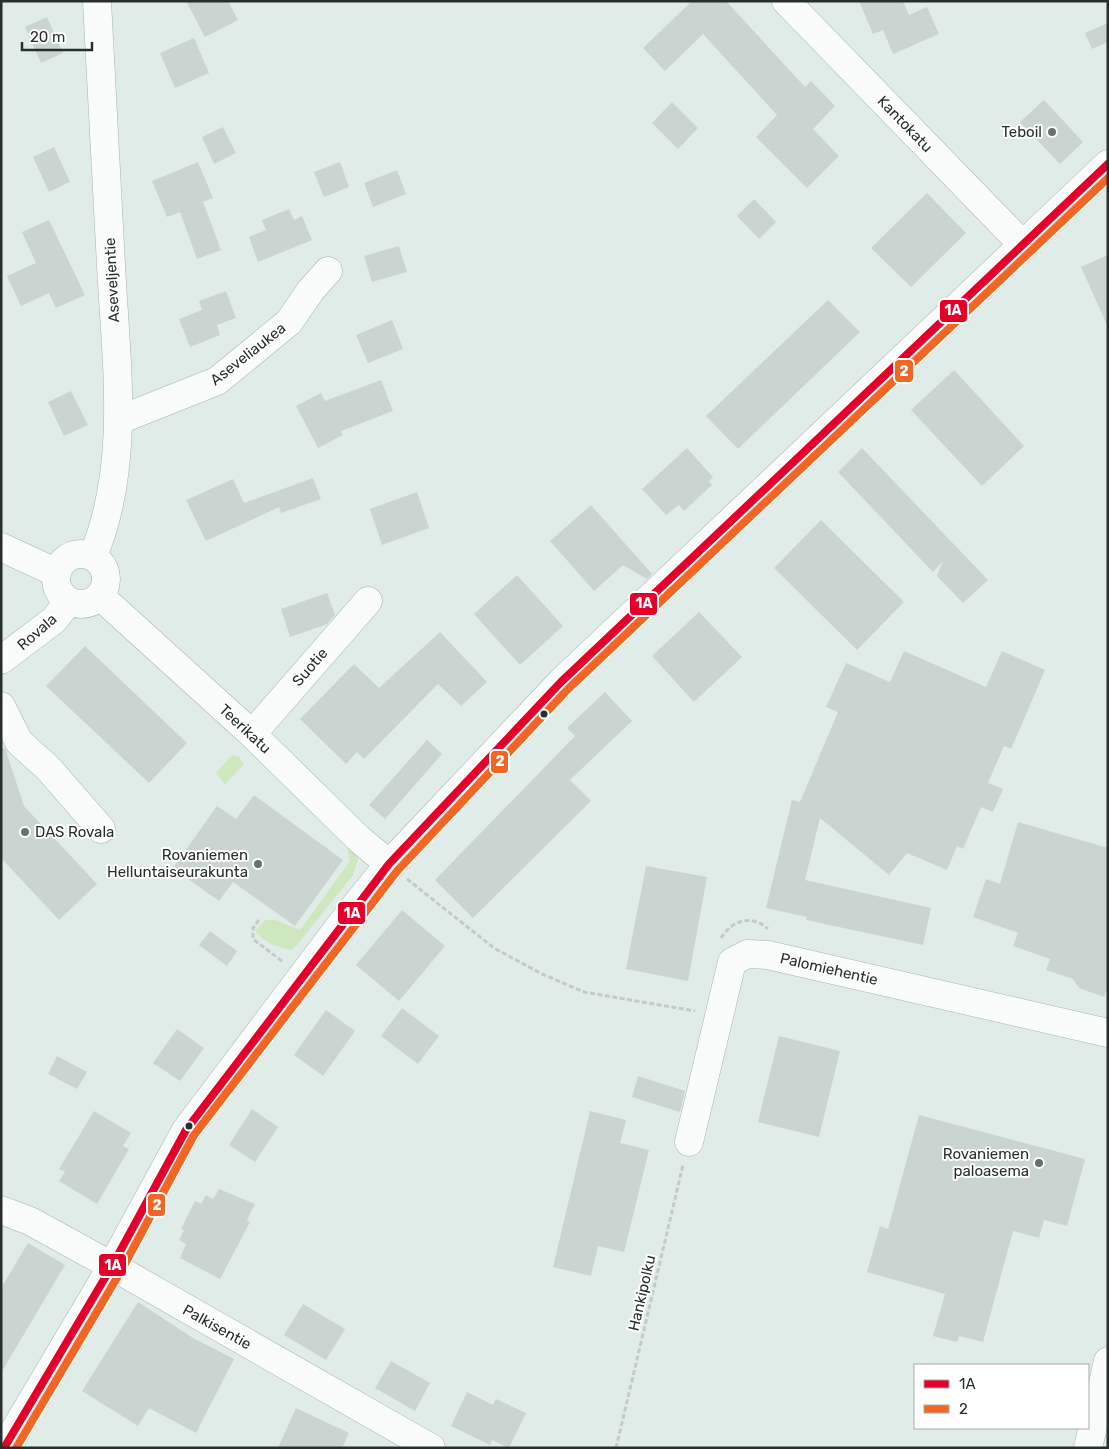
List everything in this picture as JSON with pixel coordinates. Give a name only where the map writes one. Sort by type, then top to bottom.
[{"type":"street","name":"Aseveljentie","points":[[93,556],[111,493],[119,420],[97,1]]},
{"type":"street","name":"Kantokatu","points":[[786,1],[1024,246]]},
{"type":"street","points":[[4,1448],[112,1266],[186,1130],[355,906],[389,864],[560,682],[1024,246],[1108,164]]},
{"type":"street","name":"Aseveliaukea","points":[[119,420],[217,382],[289,322],[311,290],[328,271]]},
{"type":"street","points":[[1,546],[57,573]]},
{"type":"street","points":[[78,554],[93,556],[99,561],[106,574],[104,589],[100,596],[89,603],[82,604],[69,601],[58,589],[57,573],[64,560],[70,556],[78,554]]},
{"type":"street","name":"Teerikatu","points":[[100,596],[252,734],[359,839],[389,864]]},
{"type":"street","name":"Rovala","points":[[1,660],[54,620],[69,601]]},
{"type":"street","name":"Suotie","points":[[252,734],[368,601]]},
{"type":"street","points":[[1,706],[19,742],[48,768],[101,828]]},
{"type":"street","name":"Palomiehentie","points":[[689,1142],[732,962],[747,954],[768,955],[1108,1033]]},
{"type":"street","name":"Palkisentie","points":[[1,1210],[30,1221],[112,1266],[431,1448]]},
{"type":"street","points":[[1088,1448],[1108,1361]]},
{"type":"path","points":[[389,864],[494,948],[542,974],[584,992],[719,1017]]},
{"type":"path","points":[[259,920],[253,928],[253,939],[290,968]]},
{"type":"path","name":"Hankipolku","points":[[616,1448],[689,1142]]},
{"type":"green space","points":[[232,755],[239,757],[244,764],[225,784],[216,773]]},
{"type":"green space","points":[[352,844],[358,859],[353,875],[297,945],[291,950],[286,949],[271,944],[258,935],[255,931],[265,920],[275,920],[300,930],[350,861],[347,848]]},
{"type":"building","points":[[186,1],[228,1],[238,20],[205,37]]},
{"type":"building","points":[[692,1],[726,1],[805,87],[811,81],[835,106],[813,129],[839,156],[807,188],[756,137],[777,115],[703,34],[665,71],[643,48]]},
{"type":"building","points":[[859,1],[903,1],[909,15],[927,7],[939,34],[893,54],[883,30],[873,34]]},
{"type":"building","points":[[47,17],[63,53],[41,63],[25,27]]},
{"type":"building","points":[[1108,23],[1108,42],[1092,49],[1085,33]]},
{"type":"building","points":[[194,38],[209,73],[175,88],[160,53]]},
{"type":"building","name":"Teboil","points":[[1044,100],[1083,142],[1060,164],[1020,122]]},
{"type":"building","points":[[672,102],[698,128],[678,149],[652,123]]},
{"type":"building","points":[[223,127],[236,153],[214,164],[202,137]]},
{"type":"building","points":[[54,147],[70,182],[49,192],[33,157]]},
{"type":"building","points":[[198,162],[213,198],[203,202],[221,250],[197,259],[180,212],[167,217],[152,181]]},
{"type":"building","points":[[340,162],[349,187],[324,197],[314,172]]},
{"type":"building","points":[[397,170],[406,194],[373,207],[364,183]]},
{"type":"building","points":[[927,193],[966,233],[911,287],[871,248]]},
{"type":"building","points":[[754,199],[776,222],[759,239],[737,216]]},
{"type":"building","points":[[289,209],[294,220],[302,216],[312,240],[258,262],[249,237],[266,230],[262,220]]},
{"type":"building","points":[[49,220],[85,295],[56,308],[49,293],[21,306],[7,276],[36,263],[22,232]]},
{"type":"building","points":[[399,246],[407,272],[372,282],[364,256]]},
{"type":"building","points":[[1108,255],[1108,327],[1081,267]]},
{"type":"building","points":[[226,291],[236,318],[217,325],[220,335],[190,347],[179,319],[202,310],[199,301]]},
{"type":"building","points":[[828,300],[860,332],[738,449],[706,416]]},
{"type":"building","points":[[392,320],[403,349],[368,363],[356,335]]},
{"type":"building","points":[[954,370],[1024,446],[982,486],[911,410]]},
{"type":"building","points":[[381,380],[393,411],[341,431],[343,435],[318,448],[296,406],[321,393],[325,401]]},
{"type":"building","points":[[71,391],[88,425],[64,436],[48,402]]},
{"type":"building","points":[[687,448],[713,477],[709,481],[712,485],[684,511],[679,505],[666,515],[642,489]]},
{"type":"building","points":[[862,448],[988,580],[963,603],[937,576],[943,561],[933,572],[838,472]]},
{"type":"building","points":[[313,478],[321,499],[281,513],[279,507],[206,541],[186,500],[233,479],[244,503]]},
{"type":"building","points":[[417,492],[429,528],[382,545],[370,509]]},
{"type":"building","points":[[591,505],[652,574],[647,579],[623,565],[594,591],[550,541]]},
{"type":"building","points":[[821,520],[904,602],[857,650],[774,568]]},
{"type":"building","points":[[517,575],[563,626],[520,665],[474,614]]},
{"type":"building","points":[[327,593],[335,615],[327,624],[290,637],[281,609]]},
{"type":"building","points":[[699,612],[742,657],[694,702],[652,656]]},
{"type":"building","points":[[440,632],[487,682],[461,706],[438,684],[364,759],[357,752],[346,764],[300,719],[354,664],[379,688]]},
{"type":"building","points":[[85,646],[187,743],[149,783],[46,686]]},
{"type":"building","points":[[904,651],[986,687],[1002,651],[1045,670],[1011,749],[1004,746],[988,783],[1003,789],[993,812],[981,807],[963,849],[957,846],[947,870],[907,853],[889,875],[820,818],[805,880],[931,908],[923,945],[806,920],[807,917],[766,908],[792,800],[800,802],[838,712],[826,707],[846,663],[890,682]]},
{"type":"building","points":[[605,692],[632,721],[570,780],[591,801],[473,918],[435,880],[575,736],[567,728]]},
{"type":"building","points":[[427,740],[442,754],[385,819],[369,805]]},
{"type":"building","name":"DAS Rovala","points":[[5,748],[24,806],[97,884],[59,920],[1,858],[1,749]]},
{"type":"building","name":"Rovaniemen Helluntaiseurakunta","points":[[254,795],[343,860],[295,926],[233,882],[219,901],[173,868],[217,806],[236,819]]},
{"type":"building","points":[[1018,822],[1108,848],[1108,986],[1104,997],[1079,988],[1073,979],[1046,970],[1050,959],[1013,946],[1018,933],[973,917],[986,879],[1000,884]]},
{"type":"building","points":[[646,866],[707,877],[688,981],[626,969]]},
{"type":"building","points":[[402,910],[445,946],[399,1001],[356,965]]},
{"type":"building","points":[[210,931],[237,951],[227,966],[199,945]]},
{"type":"building","points":[[402,1008],[439,1036],[418,1064],[381,1036]]},
{"type":"building","points":[[326,1010],[355,1031],[323,1076],[294,1055]]},
{"type":"building","points":[[177,1029],[204,1048],[180,1081],[153,1063]]},
{"type":"building","points":[[779,1036],[840,1051],[819,1137],[758,1122]]},
{"type":"building","points":[[57,1056],[87,1072],[77,1089],[48,1074]]},
{"type":"building","points":[[638,1076],[685,1091],[680,1112],[632,1097]]},
{"type":"building","points":[[252,1109],[278,1127],[255,1162],[229,1145]]},
{"type":"building","points":[[94,1111],[131,1133],[123,1146],[129,1149],[97,1204],[59,1181],[65,1172],[59,1169]]},
{"type":"building","points":[[590,1111],[626,1120],[620,1143],[649,1150],[624,1252],[598,1246],[591,1276],[553,1267]]},
{"type":"building","points":[[919,1115],[1085,1159],[1067,1226],[1044,1220],[1039,1238],[1013,1231],[983,1342],[959,1336],[957,1342],[933,1336],[945,1294],[867,1272],[880,1226],[888,1229]]},
{"type":"building","points":[[219,1189],[255,1204],[247,1220],[250,1222],[220,1279],[180,1258],[186,1244],[179,1240],[184,1230],[181,1229],[195,1201],[201,1204],[206,1195],[213,1199]]},
{"type":"building","points":[[28,1243],[65,1265],[1,1373],[1,1288]]},
{"type":"building","points":[[138,1302],[193,1338],[234,1359],[196,1433],[149,1408],[138,1426],[82,1391]]},
{"type":"building","points":[[303,1304],[345,1329],[326,1360],[284,1335]]},
{"type":"building","points":[[391,1361],[430,1383],[415,1411],[375,1388]]},
{"type":"building","points":[[467,1392],[493,1405],[496,1399],[526,1413],[509,1448],[492,1440],[490,1445],[451,1426]]},
{"type":"building","points":[[296,1408],[349,1433],[342,1448],[278,1448]]},
{"type":"transit line","name":"1A","points":[[4,1448],[112,1266],[186,1130],[389,864],[561,682],[1108,164]]},
{"type":"transit line","name":"2","points":[[16,1448],[121,1271],[194,1135],[397,871],[568,689],[1108,178]]},
{"type":"place","name":"Teboil","points":[[1052,132]]},
{"type":"place","name":"DAS Rovala","points":[[25,832]]},
{"type":"place","name":"Rovaniemen Helluntaiseurakunta","points":[[258,864]]},
{"type":"place","name":"Rovaniemen paloasema","points":[[1039,1163]]}]
